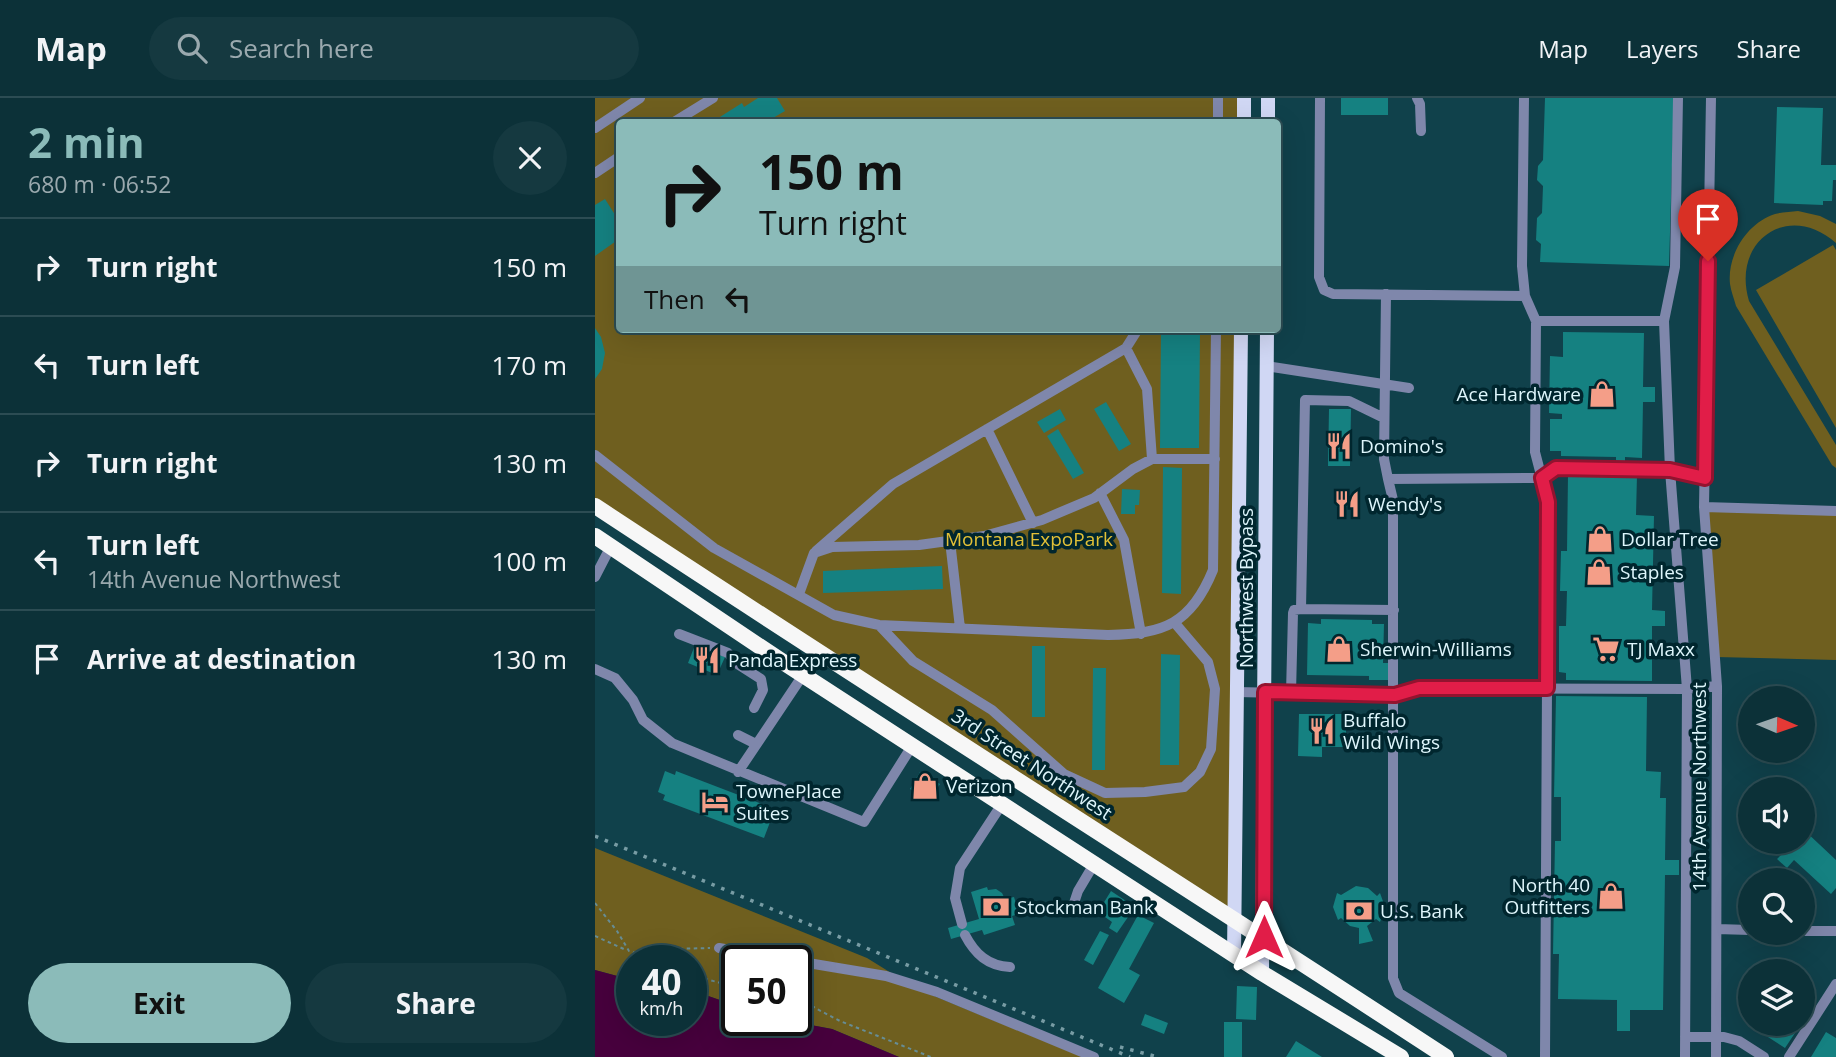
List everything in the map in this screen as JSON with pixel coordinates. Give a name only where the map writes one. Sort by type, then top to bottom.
[{"type":"highway","name":"3rd Street Northwest","points":[[595,506],[1446,1057]]},
{"type":"highway","points":[[595,536],[803,675],[1234,955],[1401,1057]]},
{"type":"main road","points":[[1244,98],[1244,119]]},
{"type":"main road","points":[[1268,98],[1268,119]]},
{"type":"main road","name":"Northwest Bypass","points":[[1234,955],[1241,333]]},
{"type":"main road","name":"Northwest Bypass","points":[[1262,973],[1267,333]]},
{"type":"street","points":[[595,128],[640,98]]},
{"type":"street","points":[[679,119],[713,98]]},
{"type":"street","points":[[1218,98],[1218,119]]},
{"type":"street","points":[[1320,98],[1320,282],[1324,290],[1333,294],[1525,296]]},
{"type":"street","points":[[1417,98],[1420,104],[1421,131]]},
{"type":"street","points":[[1524,98],[1522,266],[1525,296],[1536,321],[1535,452],[1548,502],[1545,1057]]},
{"type":"street","points":[[1678,98],[1675,267],[1664,321],[1670,470],[1687,689],[1685,1057]]},
{"type":"street","name":"14th Avenue Northwest","points":[[1711,98],[1704,507],[1717,686],[1716,1057]]},
{"type":"street","points":[[595,173],[616,159]]},
{"type":"street","points":[[1386,294],[1384,459],[1393,500],[1395,695],[1393,978],[1399,993],[1502,1057]]},
{"type":"street","points":[[1536,321],[1664,321]]},
{"type":"street","points":[[799,594],[814,553],[893,484],[1126,348],[1135,333]]},
{"type":"street","points":[[595,455],[714,548],[834,615],[879,625],[1108,635],[1141,634],[1160,629],[1183,616],[1203,594],[1213,570],[1216,333]]},
{"type":"street","points":[[1126,348],[1147,389],[1152,458]]},
{"type":"street","points":[[1266,366],[1409,388]]},
{"type":"street","points":[[1301,609],[1305,400],[1349,401],[1384,418]]},
{"type":"street","points":[[987,429],[1033,523]]},
{"type":"street","points":[[814,553],[832,547],[919,545],[984,536],[1033,523],[1100,493],[1133,468],[1152,458],[1215,459]]},
{"type":"street","points":[[1388,479],[1542,478],[1556,468],[1670,470],[1705,478]]},
{"type":"street","points":[[1100,493],[1124,540],[1141,634]]},
{"type":"street","points":[[1704,507],[1836,511]]},
{"type":"street","points":[[950,541],[960,628]]},
{"type":"street","points":[[595,577],[611,547]]},
{"type":"street","points":[[1291,693],[1294,610],[1394,610]]},
{"type":"street","points":[[879,625],[913,661],[992,710],[1064,774],[1105,793],[1184,787],[1200,772],[1211,749],[1215,689],[1208,662],[1174,622]]},
{"type":"street","points":[[679,634],[728,653],[736,663],[761,679],[763,690],[754,708]]},
{"type":"street","points":[[595,669],[615,678],[623,685],[643,720],[672,743],[864,822],[912,746]]},
{"type":"street","points":[[738,772],[803,675]]},
{"type":"street","points":[[1236,692],[1395,695],[1419,688],[1687,689],[1717,686]]},
{"type":"street","points":[[738,735],[756,744]]},
{"type":"street","points":[[1002,804],[960,868],[955,898],[973,950],[985,960],[1010,967]]},
{"type":"street","points":[[1072,909],[1078,891],[1094,864]]},
{"type":"street","points":[[1717,929],[1738,930]]},
{"type":"street","points":[[1815,931],[1836,931]]},
{"type":"street","points":[[812,964],[886,976],[937,992],[1094,1057]]},
{"type":"street","points":[[1789,1057],[1836,984]]},
{"type":"street","points":[[1685,1037],[1716,1037],[1739,1041],[1764,1057]]},
{"type":"path","points":[[595,903],[625,945]]},
{"type":"path","points":[[595,936],[616,945]]},
{"type":"path","points":[[707,948],[719,948]]},
{"type":"path","points":[[812,1005],[840,1021],[931,1057]]},
{"type":"green space","name":"Montana ExpoPark","points":[[595,98],[1244,98],[1244,119],[616,119],[616,333],[1241,333],[1233,917],[595,506]]},
{"type":"green space","points":[[1798,211],[1820,216],[1836,224],[1836,243],[1818,231],[1800,226],[1783,227],[1768,233],[1756,245],[1748,260],[1746,279],[1749,301],[1836,445],[1836,468],[1736,306],[1730,284],[1732,262],[1748,232],[1765,218]]},
{"type":"green space","points":[[1833,245],[1836,250],[1836,428],[1756,290]]},
{"type":"green space","points":[[1704,507],[1836,511],[1836,660],[1716,657]]},
{"type":"green space","points":[[595,848],[867,958],[917,989],[1083,1057],[899,1057],[832,1029],[812,1025],[812,945],[721,945],[721,1000],[707,996],[707,945],[616,945],[616,976],[595,970]]},
{"type":"shaded area","points":[[595,970],[616,976],[616,1036],[707,1036],[707,996],[721,1000],[721,1036],[812,1036],[812,1025],[832,1029],[899,1057],[595,1057]]},
{"type":"building","points":[[758,98],[777,98],[785,111],[771,119],[717,119],[742,103],[744,107]]},
{"type":"building","points":[[1341,98],[1388,98],[1388,115],[1341,115]]},
{"type":"building","points":[[1545,98],[1674,98],[1669,266],[1540,262],[1541,244],[1536,240],[1537,218],[1542,213],[1543,186],[1537,180],[1538,166],[1543,160]]},
{"type":"building","points":[[1777,107],[1823,108],[1821,165],[1836,165],[1832,201],[1823,201],[1823,205],[1774,203]]},
{"type":"building","points":[[605,199],[616,216],[616,241],[595,256],[595,205]]},
{"type":"building","points":[[595,328],[601,337],[605,353],[602,369],[595,379]]},
{"type":"building","name":"Ace Hardware","points":[[1563,332],[1644,333],[1643,387],[1655,387],[1655,402],[1643,402],[1642,458],[1625,457],[1625,464],[1616,464],[1616,457],[1561,456],[1561,451],[1550,451],[1550,419],[1562,419],[1562,414],[1549,413],[1550,356],[1563,357]]},
{"type":"building","points":[[1161,333],[1200,333],[1199,448],[1160,448]]},
{"type":"building","points":[[1106,402],[1131,444],[1119,451],[1094,409]]},
{"type":"building","points":[[1060,409],[1066,420],[1044,433],[1037,422]]},
{"type":"building","points":[[1329,409],[1351,409],[1350,466],[1328,466]]},
{"type":"building","points":[[1058,429],[1084,473],[1073,479],[1047,436]]},
{"type":"building","points":[[1163,467],[1182,468],[1181,594],[1162,593]]},
{"type":"building","points":[[1568,475],[1637,475],[1636,515],[1654,516],[1652,610],[1665,611],[1665,626],[1652,626],[1652,681],[1566,680],[1566,673],[1559,672],[1559,626],[1566,626],[1567,591],[1560,591],[1561,551],[1567,551]]},
{"type":"building","points":[[1122,489],[1140,490],[1135,514],[1121,514]]},
{"type":"building","points":[[942,566],[943,589],[823,593],[823,571]]},
{"type":"building","points":[[1321,619],[1372,620],[1372,624],[1384,624],[1383,663],[1388,663],[1388,680],[1369,680],[1369,676],[1307,675],[1308,623],[1321,624]]},
{"type":"building","points":[[695,645],[725,657],[717,675],[688,663]]},
{"type":"building","points":[[1032,646],[1045,646],[1045,717],[1032,717]]},
{"type":"building","points":[[1161,654],[1180,655],[1179,765],[1160,765]]},
{"type":"building","points":[[1093,668],[1106,668],[1105,770],[1092,770]]},
{"type":"building","points":[[1556,696],[1647,697],[1646,771],[1661,772],[1660,798],[1666,798],[1665,860],[1679,860],[1679,875],[1665,875],[1663,1010],[1630,1010],[1630,1031],[1617,1031],[1617,1000],[1558,999],[1559,954],[1553,954],[1555,841],[1561,841],[1561,797],[1554,797]]},
{"type":"building","name":"Buffalo Wild Wings","points":[[1299,714],[1346,714],[1346,747],[1322,747],[1322,757],[1298,756]]},
{"type":"building","points":[[665,771],[675,775],[676,771],[775,809],[764,838],[663,800],[665,795],[658,792]]},
{"type":"building","points":[[920,772],[940,784],[929,801],[910,789]]},
{"type":"building","points":[[1815,840],[1836,860],[1836,888],[1831,894],[1815,879],[1815,868],[1803,868],[1794,860],[1787,868],[1777,859],[1782,854],[1815,854]]},
{"type":"building","name":"U.S. Bank","points":[[1356,886],[1368,888],[1377,896],[1380,893],[1385,907],[1380,922],[1376,919],[1367,926],[1373,941],[1359,944],[1359,928],[1350,926],[1341,918],[1338,920],[1333,907],[1337,893],[1341,895]]},
{"type":"building","name":"Stockman Bank","points":[[987,887],[988,890],[996,889],[1002,893],[1005,899],[1014,897],[1019,914],[1012,916],[1015,925],[984,935],[982,930],[951,939],[948,928],[979,919],[971,892]]},
{"type":"building","points":[[1111,891],[1135,907],[1117,933],[1109,928],[1112,922],[1098,912]]},
{"type":"building","points":[[1138,915],[1154,923],[1129,969],[1140,975],[1124,1003],[1098,988]]},
{"type":"building","points":[[1100,931],[1109,935],[1093,965],[1084,960]]},
{"type":"building","points":[[1237,986],[1257,987],[1256,1020],[1236,1019]]},
{"type":"building","points":[[1145,1014],[1168,1023],[1164,1034],[1141,1025]]},
{"type":"building","points":[[1224,1022],[1242,1022],[1242,1057],[1224,1057]]},
{"type":"building","points":[[1826,1032],[1836,1038],[1836,1057],[1811,1057]]},
{"type":"building","points":[[1766,1036],[1793,1036],[1785,1048]]},
{"type":"building","points":[[1296,1041],[1322,1057],[1286,1057]]},
{"type":"railway","points":[[595,836],[1130,1057]]},
{"type":"railway","points":[[1120,1047],[1158,1057]]},
{"type":"place","name":"Ace Hardware","points":[[1602,394]]},
{"type":"place","name":"Domino's","points":[[1339,446]]},
{"type":"place","name":"Wendy's","points":[[1347,504]]},
{"type":"place","name":"Dollar Tree","points":[[1600,539]]},
{"type":"place","name":"Staples","points":[[1599,572]]},
{"type":"place","name":"Sherwin-Williams","points":[[1339,649]]},
{"type":"place","name":"TJ Maxx","points":[[1606,649]]},
{"type":"place","name":"Panda Express","points":[[707,660]]},
{"type":"place","name":"Buffalo Wild Wings","points":[[1322,731]]},
{"type":"place","name":"Verizon","points":[[925,786]]},
{"type":"place","name":"TownePlace Suites","points":[[715,802]]},
{"type":"place","name":"North 40 Outfitters","points":[[1611,896]]},
{"type":"place","name":"Stockman Bank","points":[[996,907]]},
{"type":"place","name":"U.S. Bank","points":[[1359,911]]},
{"type":"route","points":[[1264,937],[1265,692],[1395,695],[1419,688],[1547,688],[1548,502],[1542,478],[1556,468],[1670,470],[1705,478],[1708,261]]}]
